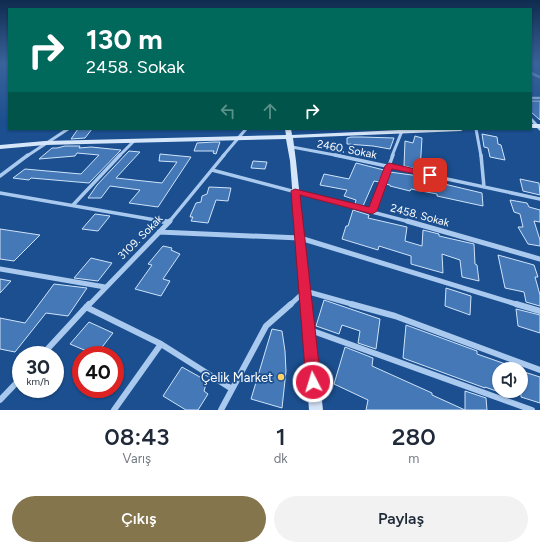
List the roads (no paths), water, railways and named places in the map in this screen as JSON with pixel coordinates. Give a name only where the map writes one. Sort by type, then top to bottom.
[{"type":"street","points":[[0,176],[45,143],[66,130]]},
{"type":"street","name":"3109. Sokak","points":[[50,346],[105,287],[170,222],[245,130]]},
{"type":"street","points":[[0,147],[45,143],[238,139],[289,133],[401,130],[372,211]]},
{"type":"street","points":[[476,130],[481,156],[484,187]]},
{"type":"street","points":[[289,133],[292,147],[316,410]]},
{"type":"street","points":[[73,205],[134,141]]},
{"type":"street","name":"2460. Sokak","points":[[292,147],[389,166],[540,199]]},
{"type":"street","name":"2458. Sokak","points":[[212,170],[372,211],[540,260]]},
{"type":"street","points":[[0,193],[170,222]]},
{"type":"street","points":[[159,232],[300,238],[540,311]]},
{"type":"street","points":[[0,269],[105,287]]},
{"type":"street","points":[[305,290],[395,316],[540,370]]},
{"type":"street","points":[[221,410],[266,326],[305,290]]},
{"type":"street","points":[[86,307],[161,344],[232,389]]},
{"type":"street","points":[[308,329],[532,410]]},
{"type":"street","points":[[114,410],[161,344]]},
{"type":"street","points":[[0,400],[12,387]]},
{"type":"place","name":"Çelik Market","points":[[281,377]]}]
